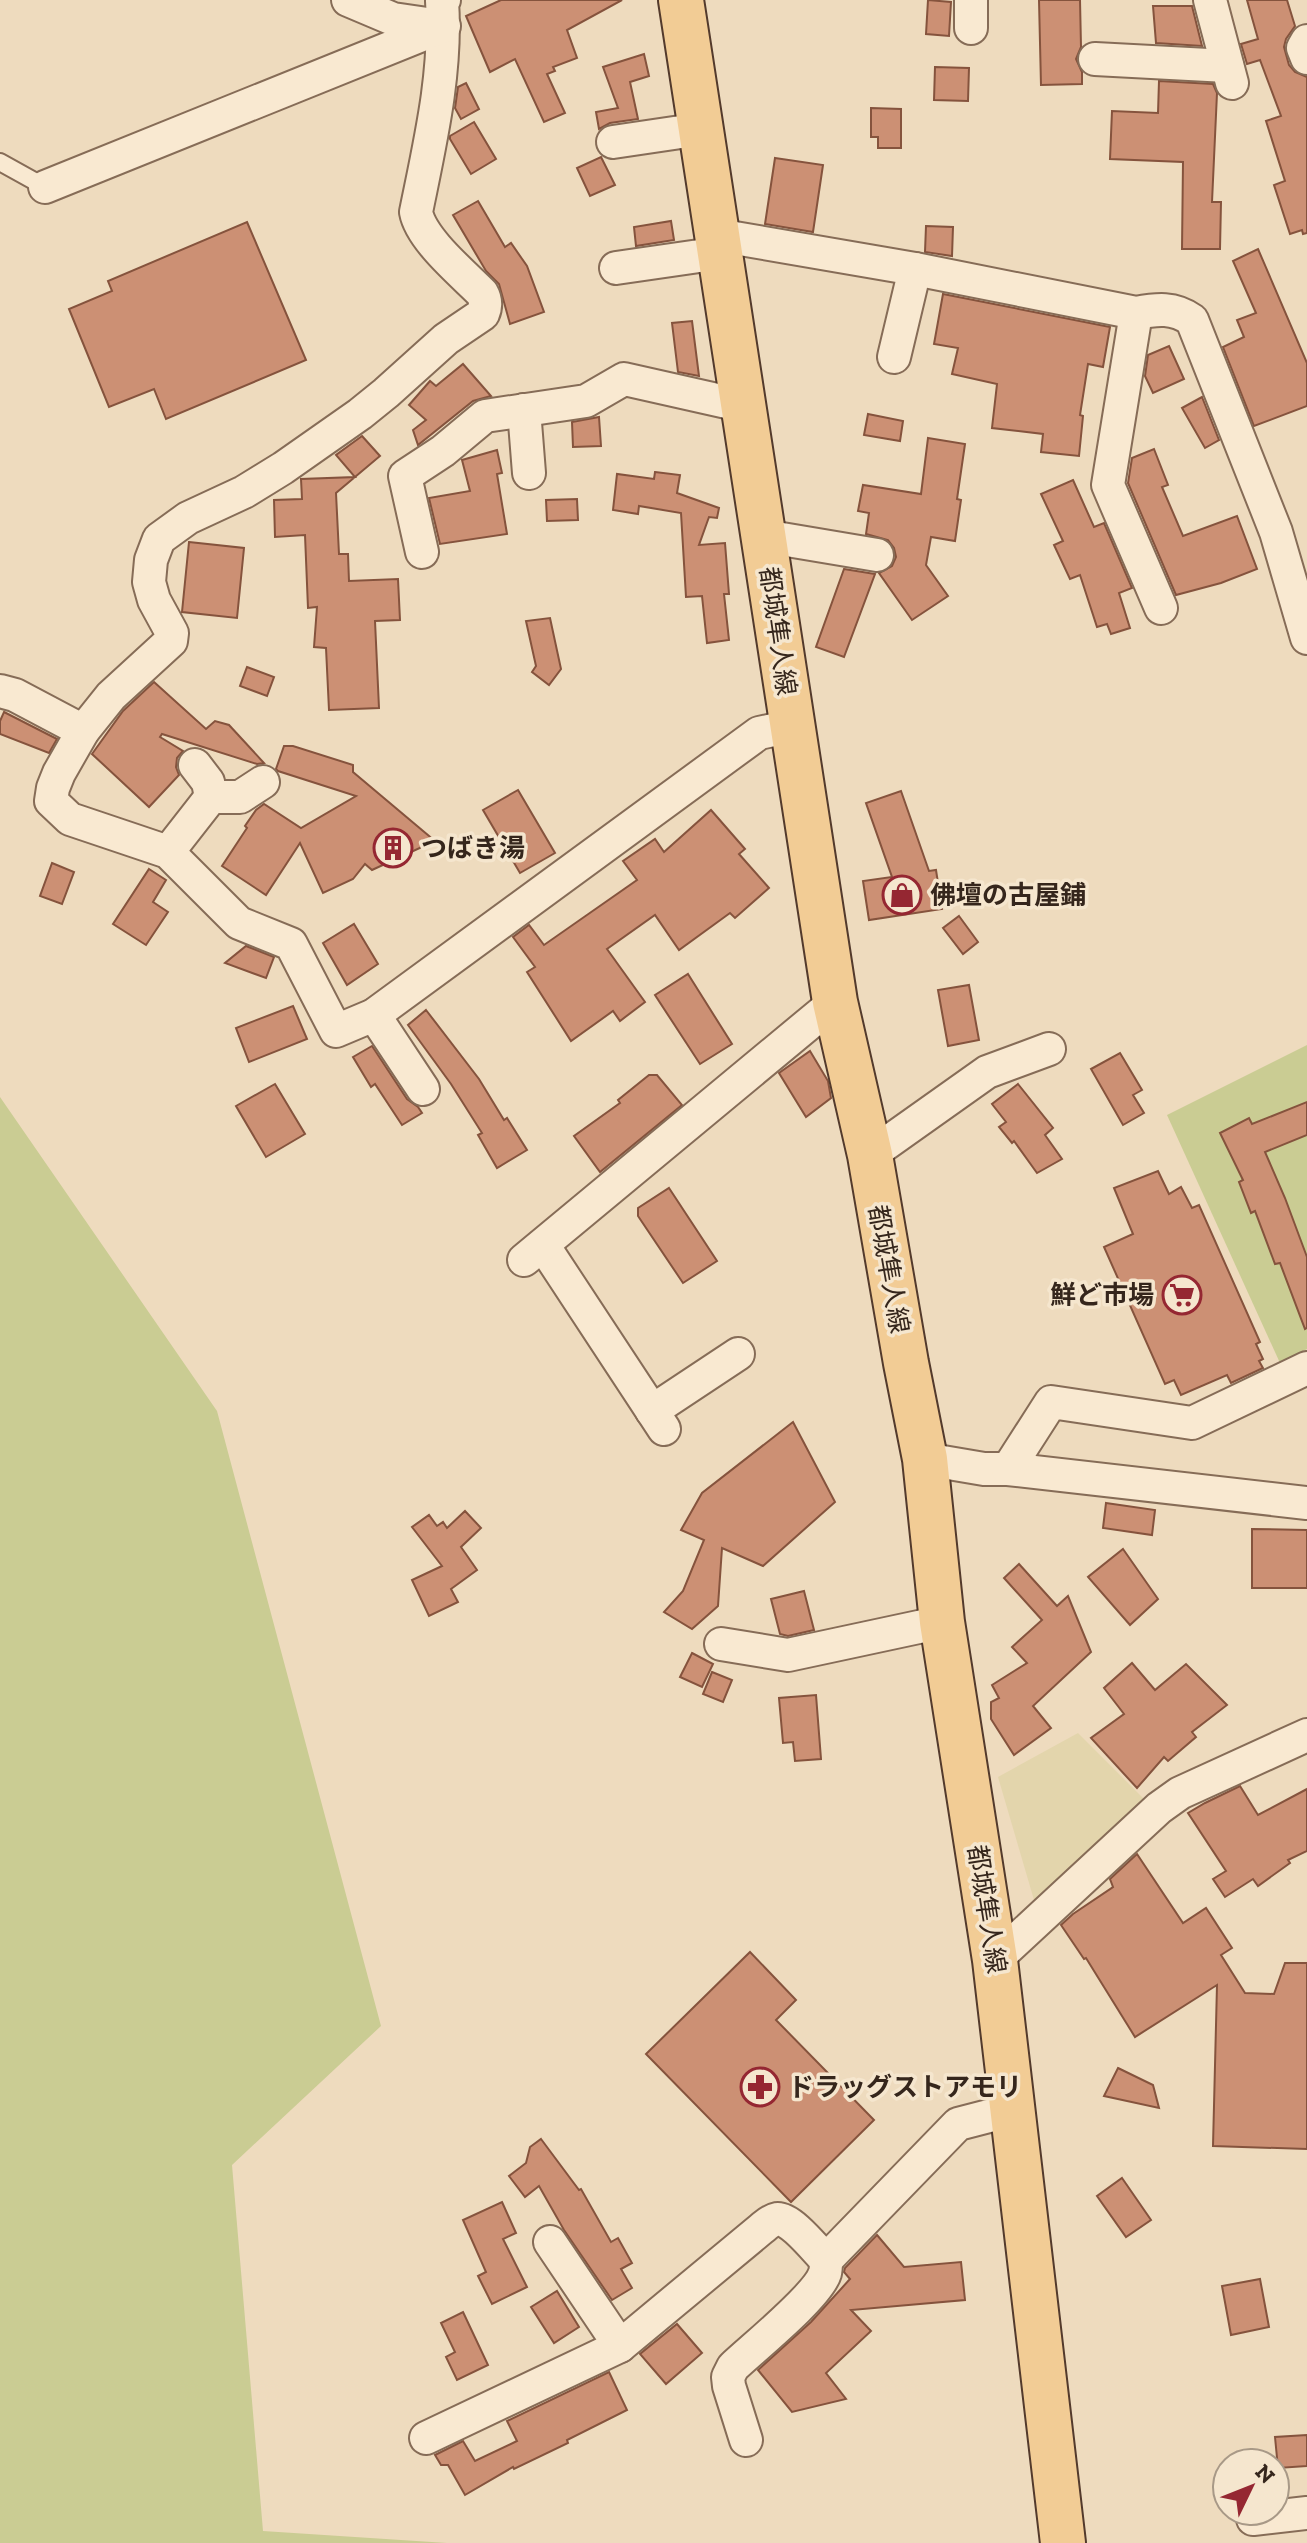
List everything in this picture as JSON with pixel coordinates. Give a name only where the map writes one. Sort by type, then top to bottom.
[{"type":"main road","name":"都城隼人線","points":[[681,0],[835,1002],[870,1155],[925,1459],[942,1622],[995,1960],[1063,2543]]},
{"type":"street","points":[[348,0],[393,19],[444,13]]},
{"type":"street","points":[[1095,59],[1230,75],[1210,0]]},
{"type":"street","points":[[45,187],[444,13]]},
{"type":"street","points":[[444,13],[440,82],[416,212],[419,224],[428,236],[482,293],[485,304],[483,314],[446,339],[360,414],[283,468],[244,492],[175,526],[159,539],[151,560],[149,582],[154,600],[172,633],[171,641],[111,696],[83,731],[59,773],[51,801],[70,819],[168,852],[239,923],[291,944],[336,1031],[374,1015],[759,733],[792,726]]},
{"type":"street","points":[[1307,41],[1303,48],[1307,58]]},
{"type":"street","points":[[613,142],[701,129]]},
{"type":"street","points":[[616,268],[719,244],[915,269],[1136,313],[1166,309],[1184,314],[1192,320],[1276,532],[1307,638]]},
{"type":"street","points":[[894,357],[915,269]]},
{"type":"street","points":[[1136,313],[1108,485],[1161,608]]},
{"type":"street","points":[[422,552],[405,476],[443,451],[485,416],[586,401],[624,379],[744,406]]},
{"type":"street","points":[[524,410],[529,473]]},
{"type":"street","points":[[764,536],[877,555]]},
{"type":"street","points":[[0,691],[15,695],[83,731]]},
{"type":"street","points":[[168,852],[211,797],[208,782],[195,765]]},
{"type":"street","points":[[211,797],[240,797],[263,782]]},
{"type":"street","points":[[738,1354],[658,1420],[534,1253],[835,1002]]},
{"type":"street","points":[[374,1015],[423,1089]]},
{"type":"street","points":[[870,1155],[987,1072],[1049,1049]]},
{"type":"street","points":[[1008,1469],[1051,1402],[1192,1423],[1307,1368]]},
{"type":"street","points":[[925,1459],[984,1469],[1008,1469],[1307,1503]]},
{"type":"street","points":[[721,1644],[788,1655],[942,1622]]},
{"type":"street","points":[[995,1960],[1159,1808],[1180,1793],[1307,1735]]},
{"type":"street","points":[[746,2440],[729,2386],[728,2377],[733,2367],[816,2288],[825,2274],[826,2260],[958,2124],[1012,2110]]},
{"type":"street","points":[[426,2438],[620,2346],[776,2219],[790,2223],[826,2260]]},
{"type":"street","points":[[550,2242],[620,2346]]},
{"type":"lane","points":[[0,162],[45,187]]},
{"type":"shaded area","points":[[1078,1733],[1147,1802],[1034,1900],[998,1777]]},
{"type":"green space","points":[[1307,1045],[1307,1349],[1280,1363],[1167,1115]]},
{"type":"green space","points":[[0,1097],[217,1411],[381,2026],[232,2165],[263,2531],[447,2543],[0,2543]]},
{"type":"building","points":[[501,0],[622,0],[567,30],[577,58],[553,67],[555,71],[547,74],[565,113],[544,122],[515,59],[490,72],[466,16]]},
{"type":"building","points":[[928,0],[951,2],[949,36],[926,34]]},
{"type":"building","points":[[1039,0],[1080,0],[1081,47],[1076,59],[1082,72],[1082,84],[1041,85]]},
{"type":"building","points":[[1247,0],[1287,0],[1295,26],[1284,47],[1289,65],[1295,72],[1307,77],[1307,233],[1303,234],[1302,230],[1290,234],[1274,185],[1285,181],[1266,121],[1281,116],[1260,60],[1247,64],[1241,44],[1258,39]]},
{"type":"building","points":[[1153,6],[1192,6],[1202,46],[1156,43]]},
{"type":"building","points":[[644,54],[649,76],[630,82],[638,119],[610,123],[599,129],[596,112],[618,108],[603,67]]},
{"type":"building","points":[[935,67],[969,68],[968,101],[934,100]]},
{"type":"building","points":[[1159,81],[1213,84],[1217,93],[1212,202],[1221,202],[1220,249],[1182,249],[1183,162],[1110,159],[1112,111],[1158,113]]},
{"type":"building","points":[[466,83],[479,109],[461,119],[455,108],[458,87]]},
{"type":"building","points":[[871,108],[901,109],[901,148],[878,148],[878,137],[871,137]]},
{"type":"building","points":[[474,122],[496,159],[471,174],[450,136]]},
{"type":"building","points":[[601,157],[615,185],[590,196],[577,168]]},
{"type":"building","points":[[775,158],[823,165],[813,232],[765,224]]},
{"type":"building","points":[[478,201],[505,247],[511,243],[527,266],[544,312],[510,324],[499,284],[486,271],[453,215]]},
{"type":"building","points":[[671,221],[674,240],[636,246],[634,227]]},
{"type":"building","points":[[247,222],[306,360],[166,419],[154,389],[109,407],[69,309],[112,291],[108,281]]},
{"type":"building","points":[[926,226],[953,227],[952,256],[925,252]]},
{"type":"building","points":[[1258,249],[1307,363],[1307,406],[1254,426],[1223,347],[1244,337],[1237,320],[1256,313],[1233,261]]},
{"type":"building","points":[[943,294],[1110,327],[1103,367],[1088,364],[1080,415],[1083,416],[1079,456],[1041,452],[1043,434],[992,428],[997,384],[952,374],[958,348],[934,344]]},
{"type":"building","points":[[692,321],[699,376],[678,372],[672,323]]},
{"type":"building","points":[[1169,346],[1184,379],[1153,393],[1145,376],[1148,355]]},
{"type":"building","points":[[463,364],[491,396],[473,401],[418,445],[413,430],[426,420],[409,405],[430,381],[436,386]]},
{"type":"building","points":[[1202,397],[1219,440],[1205,448],[1182,408]]},
{"type":"building","points":[[868,414],[903,421],[900,441],[864,435]]},
{"type":"building","points":[[599,417],[601,446],[573,447],[572,422]]},
{"type":"building","points":[[362,436],[380,456],[336,493],[339,554],[348,554],[349,581],[398,579],[400,620],[375,621],[379,708],[329,710],[326,648],[314,647],[317,607],[308,608],[305,535],[275,537],[274,500],[302,499],[301,479],[355,477],[336,455]]},
{"type":"building","points":[[928,438],[965,444],[957,499],[961,500],[955,541],[931,537],[926,565],[948,596],[912,620],[879,573],[892,566],[896,557],[894,548],[888,540],[866,534],[869,513],[858,511],[863,485],[921,494]]},
{"type":"building","points":[[1154,449],[1168,485],[1162,487],[1183,536],[1237,516],[1257,569],[1176,595],[1128,483],[1132,458]]},
{"type":"building","points":[[497,450],[502,473],[497,474],[507,534],[440,544],[429,498],[470,491],[462,460]]},
{"type":"building","points":[[655,472],[680,475],[677,493],[719,508],[717,518],[709,517],[699,545],[725,543],[729,594],[724,594],[729,640],[707,643],[702,596],[686,597],[681,513],[639,506],[638,514],[613,510],[617,474],[654,479]]},
{"type":"building","points":[[1073,480],[1094,527],[1104,523],[1132,588],[1119,593],[1130,628],[1111,634],[1107,624],[1097,627],[1080,575],[1070,579],[1054,545],[1063,541],[1041,494]]},
{"type":"building","points":[[577,499],[578,520],[547,521],[546,500]]},
{"type":"building","points":[[189,542],[244,548],[237,618],[182,612]]},
{"type":"building","points":[[844,569],[875,574],[844,657],[816,647]]},
{"type":"building","points":[[550,618],[561,669],[549,685],[532,672],[536,666],[526,621]]},
{"type":"building","points":[[247,667],[274,677],[267,696],[240,686]]},
{"type":"building","points":[[154,682],[206,729],[215,721],[229,725],[264,763],[257,764],[162,734],[160,737],[183,751],[177,758],[179,775],[149,807],[92,754],[123,711]]},
{"type":"building","points":[[4,712],[57,739],[49,753],[0,734]]},
{"type":"building","points":[[284,746],[353,765],[353,772],[435,841],[372,870],[365,864],[353,879],[323,893],[300,843],[266,895],[222,866],[256,810],[264,804],[301,828],[356,796],[278,771],[276,769]]},
{"type":"building","points":[[518,790],[555,853],[520,873],[483,810]]},
{"type":"building","points":[[901,791],[929,871],[936,870],[942,909],[869,920],[863,881],[892,877],[866,803]]},
{"type":"building","points":[[711,810],[745,849],[739,854],[769,888],[735,918],[730,913],[679,950],[655,915],[607,949],[645,1002],[620,1021],[613,1011],[571,1041],[527,972],[535,967],[513,937],[529,925],[544,945],[637,880],[623,861],[655,839],[664,852]]},
{"type":"building","points":[[52,863],[74,872],[62,904],[40,896]]},
{"type":"building","points":[[149,869],[166,880],[153,902],[168,912],[146,945],[113,924]]},
{"type":"building","points":[[959,916],[978,942],[963,954],[943,928]]},
{"type":"building","points":[[354,924],[378,964],[347,985],[323,943]]},
{"type":"building","points":[[246,946],[274,957],[266,978],[225,963]]},
{"type":"building","points":[[688,974],[732,1044],[700,1064],[655,995]]},
{"type":"building","points":[[969,985],[979,1040],[948,1046],[938,990]]},
{"type":"building","points":[[293,1006],[307,1039],[249,1062],[236,1028]]},
{"type":"building","points":[[426,1010],[479,1079],[527,1150],[497,1168],[478,1135],[482,1133],[408,1025]]},
{"type":"building","points":[[372,1046],[407,1099],[422,1113],[402,1125],[375,1084],[371,1087],[353,1057]]},
{"type":"building","points":[[810,1051],[828,1081],[831,1098],[806,1117],[779,1073]]},
{"type":"building","points":[[1120,1053],[1142,1090],[1133,1095],[1144,1113],[1123,1125],[1091,1069]]},
{"type":"building","points":[[649,1075],[657,1075],[682,1105],[600,1172],[574,1136],[620,1103],[618,1100]]},
{"type":"building","points":[[275,1084],[305,1134],[266,1157],[236,1106]]},
{"type":"building","points":[[1018,1084],[1053,1128],[1045,1135],[1062,1159],[1037,1173],[1014,1141],[1012,1143],[999,1127],[1006,1122],[992,1104]]},
{"type":"building","points":[[1307,1102],[1307,1135],[1265,1152],[1307,1257],[1305,1329],[1280,1263],[1275,1264],[1255,1211],[1251,1213],[1239,1182],[1243,1180],[1220,1133],[1249,1118],[1252,1124]]},
{"type":"building","name":"鮮ど市場","points":[[1158,1171],[1169,1194],[1181,1187],[1192,1208],[1199,1205],[1260,1342],[1256,1344],[1263,1359],[1259,1361],[1263,1368],[1231,1383],[1227,1375],[1181,1395],[1174,1380],[1165,1384],[1104,1247],[1133,1234],[1114,1188]]},
{"type":"building","points":[[669,1188],[717,1261],[683,1283],[638,1216],[638,1208]]},
{"type":"building","points":[[793,1422],[835,1502],[763,1566],[722,1548],[718,1606],[692,1629],[664,1612],[683,1591],[704,1540],[681,1530],[702,1493]]},
{"type":"building","points":[[1106,1503],[1155,1510],[1152,1535],[1103,1528]]},
{"type":"building","points":[[465,1511],[481,1528],[461,1547],[477,1570],[451,1589],[458,1602],[429,1616],[412,1580],[442,1566],[412,1527],[429,1515],[437,1526],[443,1522],[447,1528]]},
{"type":"building","points":[[1252,1529],[1307,1530],[1307,1588],[1252,1588]]},
{"type":"building","points":[[1123,1549],[1158,1599],[1130,1625],[1088,1577]]},
{"type":"building","points":[[1019,1564],[1057,1606],[1068,1596],[1091,1652],[1033,1706],[1051,1728],[1014,1755],[991,1719],[991,1702],[999,1698],[992,1685],[1027,1663],[1012,1647],[1042,1620],[1004,1578]]},
{"type":"building","points":[[804,1591],[814,1630],[788,1636],[780,1634],[771,1599]]},
{"type":"building","points":[[692,1653],[713,1664],[702,1687],[680,1677]]},
{"type":"building","points":[[1132,1663],[1155,1690],[1186,1664],[1227,1705],[1192,1732],[1196,1737],[1168,1761],[1164,1757],[1137,1788],[1091,1738],[1124,1714],[1104,1688]]},
{"type":"building","points":[[712,1672],[732,1680],[723,1702],[703,1694]]},
{"type":"building","points":[[816,1695],[821,1759],[795,1761],[793,1742],[783,1743],[779,1698]]},
{"type":"building","points":[[1240,1786],[1258,1815],[1307,1789],[1307,1851],[1288,1860],[1290,1863],[1258,1886],[1253,1879],[1225,1897],[1213,1879],[1226,1871],[1188,1813]]},
{"type":"building","points":[[1137,1854],[1183,1923],[1206,1908],[1232,1948],[1221,1955],[1245,1993],[1274,1994],[1285,1963],[1307,1963],[1307,2149],[1213,2146],[1217,1985],[1135,2037],[1086,1958],[1061,1925],[1113,1887],[1110,1879]]},
{"type":"building","name":"ドラッグストアモリ","points":[[750,1952],[796,2000],[776,2020],[874,2120],[791,2202],[646,2054]]},
{"type":"building","points":[[1118,2068],[1153,2085],[1159,2108],[1104,2096]]},
{"type":"building","points":[[541,2139],[581,2189],[611,2242],[618,2238],[632,2263],[621,2269],[632,2288],[612,2300],[564,2230],[539,2186],[525,2197],[509,2176],[526,2163],[530,2147]]},
{"type":"building","points":[[1122,2178],[1151,2220],[1126,2237],[1097,2196]]},
{"type":"building","points":[[502,2202],[516,2233],[503,2239],[527,2287],[492,2304],[478,2276],[486,2272],[463,2220]]},
{"type":"building","points":[[877,2235],[904,2267],[961,2262],[965,2300],[851,2310],[871,2331],[826,2373],[846,2399],[792,2412],[758,2370],[811,2322],[850,2279],[844,2272],[845,2268]]},
{"type":"building","points":[[1260,2279],[1269,2327],[1231,2335],[1222,2286]]},
{"type":"building","points":[[557,2291],[579,2327],[554,2343],[531,2307]]},
{"type":"building","points":[[463,2312],[488,2365],[457,2380],[446,2357],[455,2352],[441,2323]]},
{"type":"building","points":[[677,2324],[702,2353],[666,2384],[640,2354]]},
{"type":"building","points":[[609,2372],[627,2410],[567,2440],[568,2443],[513,2467],[465,2495],[448,2465],[441,2465],[435,2455],[463,2441],[475,2461],[517,2441],[507,2421]]},
{"type":"building","points":[[1307,2435],[1307,2466],[1291,2467],[1291,2447],[1276,2447],[1275,2437]]},
{"type":"place","name":"つばき湯","points":[[393,848]]},
{"type":"place","name":"佛壇の古屋鋪","points":[[902,895]]},
{"type":"place","name":"鮮ど市場","points":[[1182,1295]]},
{"type":"place","name":"ドラッグストアモリ","points":[[760,2087]]}]
